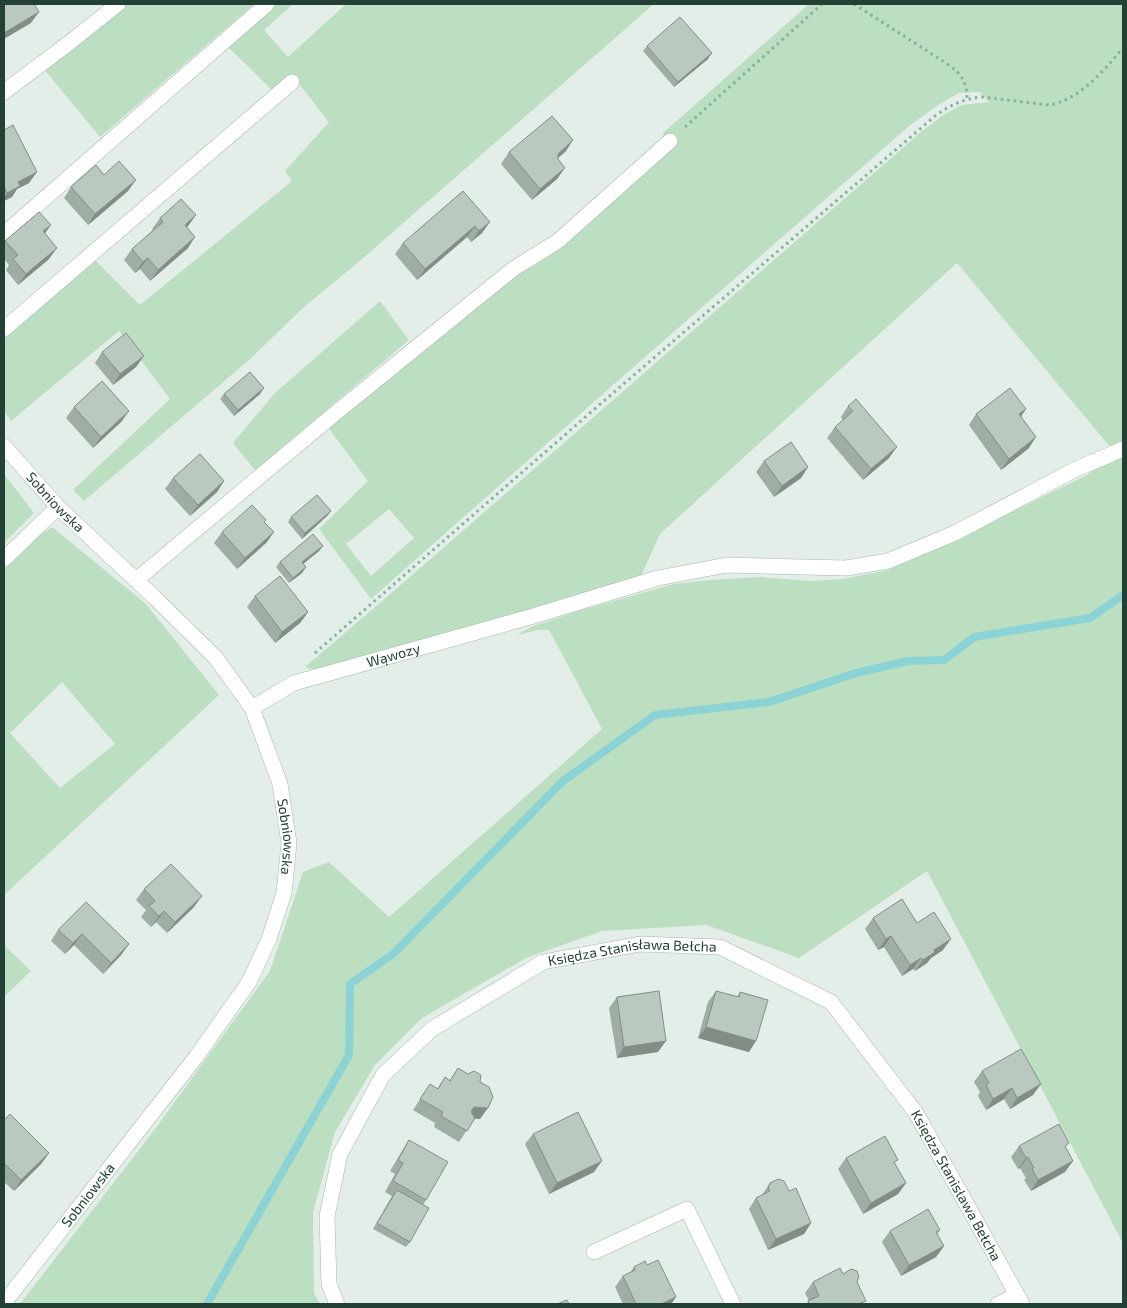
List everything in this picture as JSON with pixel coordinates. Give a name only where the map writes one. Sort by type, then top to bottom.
[{"type":"street","points":[[4,92],[118,4]]},
{"type":"street","points":[[4,234],[267,4]]},
{"type":"street","points":[[4,329],[292,82]]},
{"type":"street","points":[[136,580],[332,416],[513,269],[558,241],[670,141]]},
{"type":"street","name":"Sobniowska","points":[[4,446],[58,507],[216,658],[252,708],[280,784],[289,843],[284,893],[269,939],[249,982],[196,1057],[4,1303]]},
{"type":"street","name":"Wąwozy","points":[[252,708],[294,683],[540,614],[658,578],[727,565],[846,568],[888,561],[956,533],[1074,470],[1123,449]]},
{"type":"street","points":[[4,559],[58,507]]},
{"type":"street","name":"Księdza Stanisława Bełcha","points":[[337,1304],[329,1284],[328,1216],[340,1154],[383,1075],[432,1029],[543,962],[640,944],[720,946],[831,1002],[916,1113],[1019,1300],[998,1304]]},
{"type":"street","points":[[594,1252],[688,1209],[733,1304]]},
{"type":"path","points":[[670,141],[822,4]]},
{"type":"path","points":[[854,4],[959,73],[967,87],[967,99]]},
{"type":"path","points":[[294,683],[295,673],[304,663],[591,412],[935,116],[959,101],[982,97],[1049,105],[1060,103],[1082,90],[1100,75],[1123,48]]},
{"type":"green space","points":[[123,4],[254,4],[100,137],[44,69]]},
{"type":"green space","points":[[276,4],[293,4],[264,30],[288,57],[346,4],[654,4],[354,266],[305,306],[249,360],[84,501],[73,490],[170,399],[119,331],[11,421],[4,411],[4,335],[93,258],[140,305],[292,181],[285,171],[329,122],[291,74],[272,90],[228,47]]},
{"type":"green space","points":[[809,4],[1123,4],[1123,1243],[927,871],[799,958],[706,925],[602,931],[526,958],[422,1018],[375,1065],[335,1132],[313,1212],[314,1293],[320,1304],[20,1304],[152,1133],[270,971],[303,872],[329,862],[389,917],[602,729],[549,630],[538,630],[517,635],[531,627],[575,612],[674,584],[760,577],[810,581],[843,579],[888,570],[932,551],[1087,475],[1115,453],[957,263],[660,534],[640,578],[318,671],[305,667],[921,132],[943,115],[962,105],[989,102],[980,92],[959,93],[938,105],[908,127],[371,599],[319,529],[368,481],[327,426],[514,276],[550,255],[582,230],[669,152],[663,133]],"holes":[[[389,509],[414,538],[371,576],[346,544]]]},
{"type":"green space","points":[[380,301],[409,340],[255,470],[233,443],[275,393]]},
{"type":"green space","points":[[4,474],[34,513],[4,543]]},
{"type":"green space","points":[[52,527],[146,604],[219,695],[4,895],[4,569],[37,537]],"holes":[[[62,682],[115,744],[60,788],[10,733]]]},
{"type":"green space","points":[[4,945],[31,971],[4,997]]},
{"type":"building","points":[[4,4],[34,4],[39,12],[4,33]]},
{"type":"building","points":[[680,17],[712,53],[678,82],[647,46]]},
{"type":"building","points":[[552,116],[573,140],[558,154],[558,159],[565,168],[540,189],[509,152]]},
{"type":"building","points":[[13,125],[37,172],[18,182],[20,186],[7,193],[4,186],[4,130]]},
{"type":"building","points":[[119,161],[136,180],[95,214],[71,187],[96,165],[104,175]]},
{"type":"building","points":[[463,191],[490,222],[479,231],[475,226],[425,269],[403,243]]},
{"type":"building","points":[[181,199],[196,215],[185,225],[195,237],[158,270],[148,258],[143,262],[132,249],[163,222],[160,218]]},
{"type":"building","points":[[39,212],[51,225],[43,231],[57,248],[26,274],[13,259],[18,255],[5,241]]},
{"type":"building","points":[[126,333],[144,356],[120,374],[102,352]]},
{"type":"building","points":[[250,372],[264,388],[238,410],[224,394]]},
{"type":"building","points":[[102,381],[129,411],[101,437],[74,407]]},
{"type":"building","points":[[1010,388],[1026,409],[1019,414],[1036,437],[1009,459],[976,414]]},
{"type":"building","points":[[856,399],[897,447],[871,469],[835,427],[853,411],[848,406]]},
{"type":"building","points":[[791,442],[808,467],[782,486],[764,461]]},
{"type":"building","points":[[200,454],[224,481],[198,505],[173,478]]},
{"type":"building","points":[[317,495],[331,511],[305,533],[291,517]]},
{"type":"building","points":[[252,505],[274,532],[245,558],[222,532]]},
{"type":"building","points":[[313,534],[323,546],[302,562],[306,567],[293,578],[280,562]]},
{"type":"building","points":[[280,576],[308,612],[282,632],[255,596]]},
{"type":"building","points":[[171,864],[202,896],[175,922],[164,911],[159,916],[149,906],[155,901],[144,889]]},
{"type":"building","points":[[902,899],[917,923],[934,912],[951,939],[923,960],[921,958],[910,965],[891,936],[886,939],[873,918]]},
{"type":"building","points":[[86,902],[129,944],[111,963],[82,934],[73,943],[58,930]]},
{"type":"building","points":[[659,991],[666,1041],[624,1047],[617,997]]},
{"type":"building","points":[[716,991],[739,997],[740,992],[768,1000],[756,1041],[706,1027]]},
{"type":"building","points":[[1021,1049],[1041,1084],[1017,1098],[1012,1088],[993,1099],[986,1085],[989,1083],[982,1071]]},
{"type":"building","points":[[458,1068],[468,1074],[474,1071],[481,1075],[480,1082],[489,1087],[493,1097],[488,1108],[474,1107],[471,1112],[475,1118],[467,1131],[441,1116],[443,1112],[420,1099],[430,1084],[438,1089],[445,1077],[450,1081]]},
{"type":"building","points":[[578,1112],[602,1161],[557,1183],[533,1134]]},
{"type":"building","points":[[10,1114],[49,1153],[21,1180],[4,1163],[4,1120]]},
{"type":"building","points":[[1059,1124],[1069,1143],[1065,1146],[1073,1161],[1038,1180],[1028,1157],[1026,1158],[1019,1146]]},
{"type":"building","points":[[885,1136],[898,1160],[894,1162],[906,1183],[871,1203],[846,1158]]},
{"type":"building","points":[[409,1140],[448,1162],[426,1200],[393,1181],[403,1163],[398,1160]]},
{"type":"building","points":[[778,1179],[784,1181],[789,1191],[796,1188],[811,1223],[776,1239],[756,1198],[770,1191],[768,1188],[770,1183]]},
{"type":"building","points":[[397,1190],[429,1208],[410,1242],[377,1223]]},
{"type":"building","points":[[928,1209],[940,1230],[936,1232],[944,1246],[909,1265],[890,1231]]},
{"type":"building","points":[[658,1260],[676,1297],[661,1304],[636,1304],[623,1276],[635,1270],[634,1267],[645,1261],[647,1265]]},
{"type":"building","points":[[840,1268],[843,1274],[851,1269],[857,1271],[859,1277],[857,1282],[866,1301],[858,1304],[809,1304],[808,1301],[819,1296],[813,1282]]},
{"type":"building","points":[[567,1300],[569,1304],[557,1304]]},
{"type":"waterway","points":[[207,1304],[349,1055],[350,984],[393,954],[563,781],[655,715],[769,702],[856,673],[908,661],[944,660],[974,637],[1090,618],[1123,595]]}]
